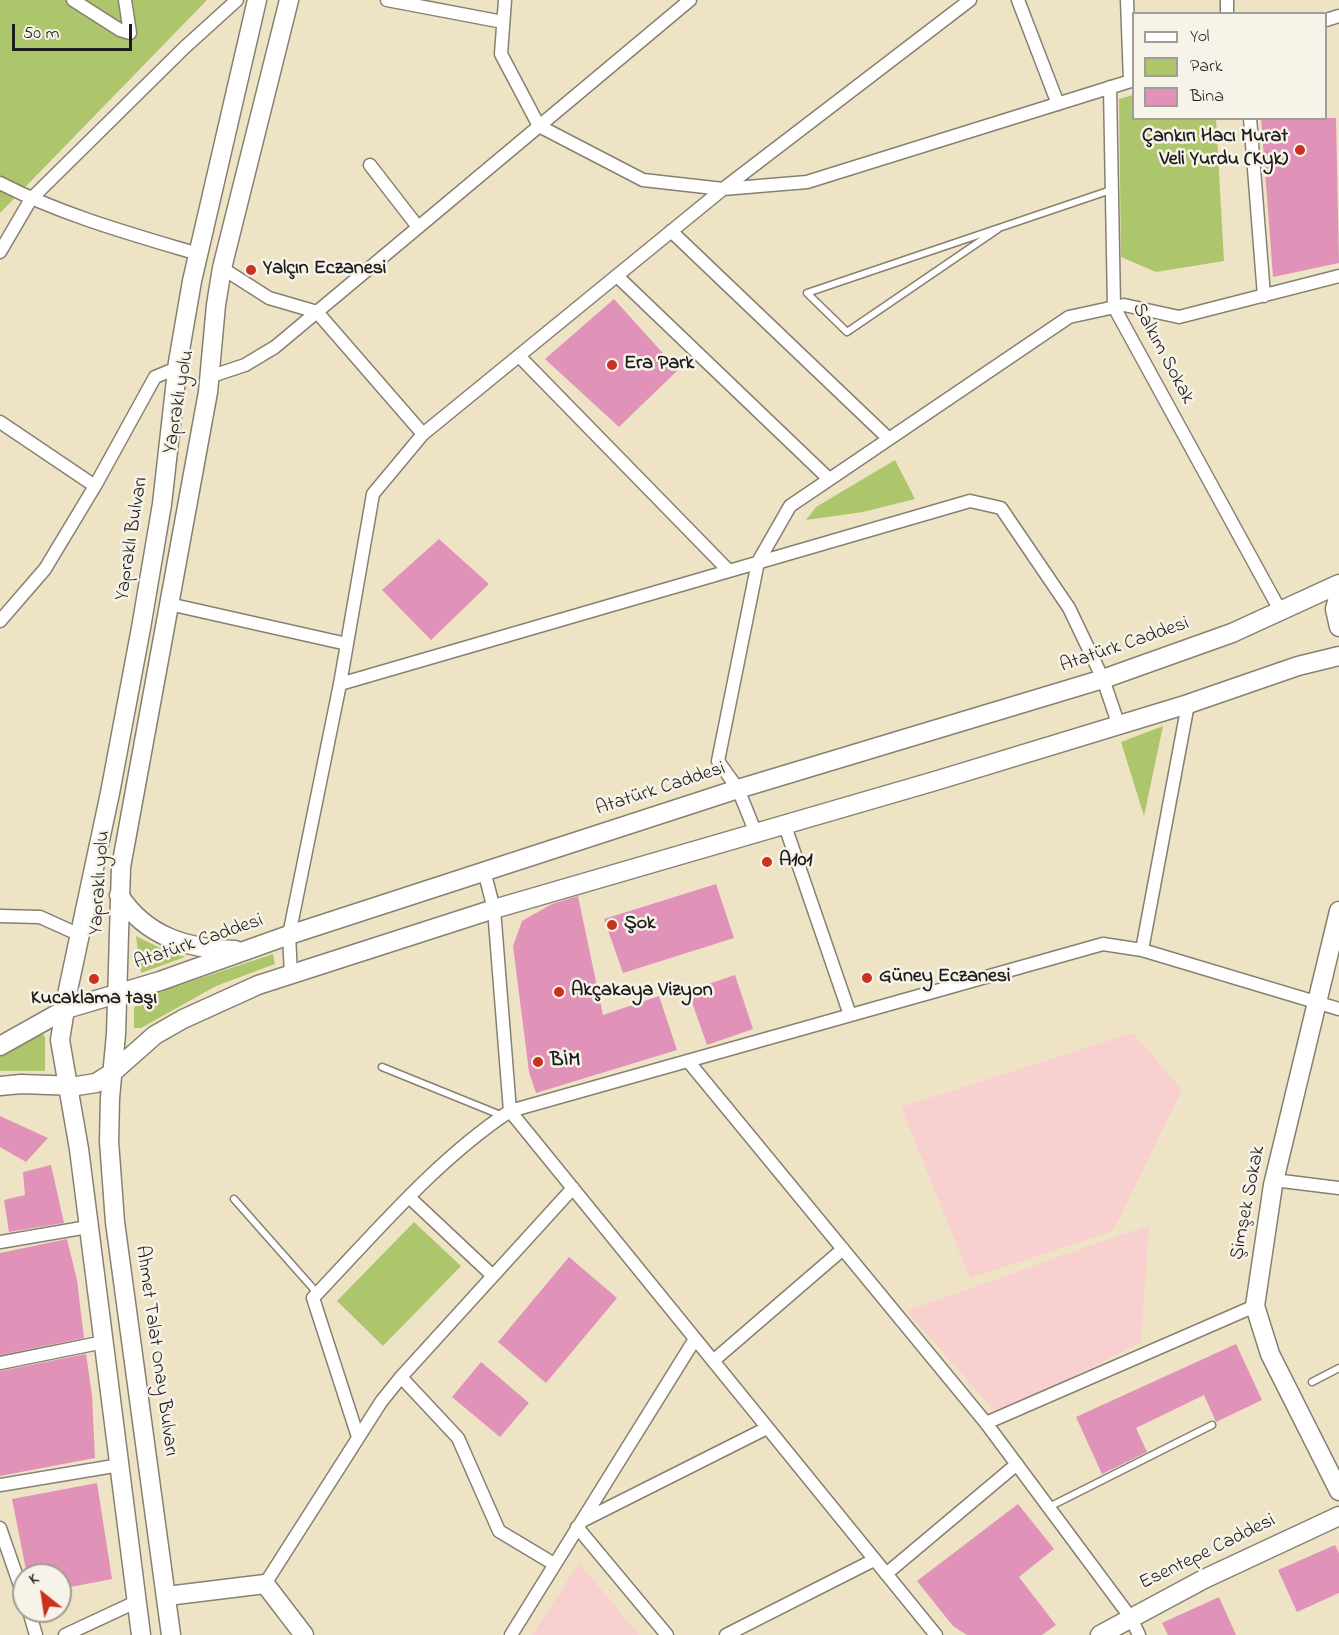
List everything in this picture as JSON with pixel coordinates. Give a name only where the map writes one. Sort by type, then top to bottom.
[{"type":"main road","name":"Yapraklı Bulvarı","points":[[67,1085],[60,1040],[64,1011],[141,628],[164,494],[178,365],[198,254],[257,0]]},
{"type":"main road","name":"Yapraklı yolu","points":[[117,995],[121,867],[209,378],[222,268],[289,0]]},
{"type":"main road","points":[[178,365],[209,378]]},
{"type":"main road","points":[[175,389],[209,378]]},
{"type":"main road","name":"Atatürk Caddesi","points":[[0,1046],[64,1011],[117,995],[289,935],[738,789],[1103,679],[1232,633],[1339,584]]},
{"type":"main road","points":[[1339,594],[1335,609],[1339,627]]},
{"type":"main road","points":[[0,1086],[96,1083],[112,1073],[143,1044],[183,1019],[239,992],[494,909],[1119,726],[1298,666],[1339,656]]},
{"type":"main road","points":[[119,895],[136,918],[166,938],[203,948],[246,950]]},
{"type":"main road","name":"Şimşek Sokak","points":[[1339,911],[1274,1179],[1255,1306],[1270,1354],[1339,1491]]},
{"type":"main road","points":[[112,1073],[117,995]]},
{"type":"main road","name":"Ahmet Talat Onay Bulvarı","points":[[112,1073],[109,1141],[113,1204],[171,1635]]},
{"type":"main road","points":[[67,1085],[79,1149],[141,1635]]},
{"type":"main road","name":"Esentepe Caddesi","points":[[1100,1635],[1225,1568],[1339,1516]]},
{"type":"main road","points":[[167,1596],[265,1584],[304,1635]]},
{"type":"street","points":[[73,0],[120,30],[130,33],[125,0]]},
{"type":"street","points":[[0,252],[31,199],[184,48],[237,0]]},
{"type":"street","points":[[387,0],[503,22]]},
{"type":"street","points":[[505,0],[501,54],[539,126],[643,180],[723,189],[807,182],[1132,81],[1127,0]]},
{"type":"street","points":[[209,378],[255,359],[275,347],[690,0]]},
{"type":"street","points":[[291,975],[289,935],[340,684],[373,494],[423,434],[723,189],[970,0]]},
{"type":"street","points":[[1018,0],[1058,104]]},
{"type":"street","name":"Salkım Sokak","points":[[1110,87],[1114,307],[1281,612]]},
{"type":"street","points":[[1251,120],[1263,296]]},
{"type":"street","points":[[370,165],[418,227]]},
{"type":"street","points":[[0,183],[31,199],[110,227],[198,254]]},
{"type":"street","points":[[671,231],[889,439]]},
{"type":"street","points":[[222,268],[269,298],[317,312],[423,434]]},
{"type":"street","points":[[617,276],[829,479]]},
{"type":"street","points":[[755,831],[738,789],[718,761],[758,562],[790,506],[1069,317],[1124,305],[1179,317],[1339,276]]},
{"type":"street","points":[[519,356],[729,571]]},
{"type":"street","points":[[0,621],[45,569],[95,486],[155,377],[178,365]]},
{"type":"street","points":[[0,422],[95,486]]},
{"type":"street","points":[[340,684],[970,501],[1001,508],[1069,608],[1103,679],[1119,726]]},
{"type":"street","points":[[169,604],[347,644]]},
{"type":"street","points":[[1142,950],[1188,704]]},
{"type":"street","points":[[784,823],[850,1016]]},
{"type":"street","points":[[484,871],[494,909],[507,1114],[573,1188],[936,1635]]},
{"type":"street","points":[[0,916],[40,917],[80,935]]},
{"type":"street","points":[[358,1437],[313,1298],[410,1198],[474,1137],[507,1114],[1103,944],[1142,950],[1339,1009]]},
{"type":"street","points":[[688,1061],[986,1424],[1131,1618],[1139,1635]]},
{"type":"street","points":[[1274,1179],[1339,1188]]},
{"type":"street","points":[[265,1584],[358,1437],[401,1377],[573,1188]]},
{"type":"street","points":[[410,1198],[493,1276]]},
{"type":"street","points":[[0,1242],[88,1227]]},
{"type":"street","points":[[713,1361],[843,1249]]},
{"type":"street","points":[[986,1424],[1255,1306]]},
{"type":"street","points":[[511,1635],[695,1339]]},
{"type":"street","points":[[0,1363],[104,1342]]},
{"type":"street","points":[[401,1377],[458,1438],[499,1531],[554,1564]]},
{"type":"street","points":[[579,1525],[767,1428]]},
{"type":"street","points":[[886,1574],[1017,1464]]},
{"type":"street","points":[[0,1485],[120,1465]]},
{"type":"street","points":[[579,1525],[667,1635]]},
{"type":"street","points":[[0,1528],[4,1551],[12,1569]]},
{"type":"street","points":[[726,1635],[874,1560]]},
{"type":"street","points":[[65,1635],[138,1600]]},
{"type":"lane","points":[[998,229],[847,332],[807,292],[1112,190]]},
{"type":"lane","points":[[382,1067],[507,1114]]},
{"type":"lane","points":[[234,1198],[318,1294]]},
{"type":"lane","points":[[1312,1382],[1339,1368]]},
{"type":"lane","points":[[1049,1507],[1212,1425]]},
{"type":"shaded area","points":[[1133,1033],[1182,1090],[1113,1231],[970,1278],[901,1107]]},
{"type":"shaded area","points":[[1149,1225],[1141,1342],[998,1415],[907,1311]]},
{"type":"shaded area","points":[[579,1563],[639,1635],[532,1635]]},
{"type":"green space","points":[[0,0],[207,0],[0,213]]},
{"type":"green space","points":[[1132,95],[1132,120],[1216,120],[1224,261],[1156,272],[1121,257],[1119,99]]},
{"type":"green space","points":[[895,460],[915,499],[863,512],[806,520],[816,507]]},
{"type":"green space","points":[[1163,726],[1144,816],[1121,742]]},
{"type":"green space","points":[[136,936],[166,951],[185,957],[141,973]]},
{"type":"green space","points":[[273,954],[275,964],[216,986],[141,1028],[134,1028],[134,1008],[141,998]]},
{"type":"green space","points":[[42,1033],[45,1037],[45,1071],[0,1071],[0,1055]]},
{"type":"green space","points":[[414,1222],[461,1266],[383,1346],[337,1301]]},
{"type":"building","name":"Çankırı Hacı Murat Veli Yurdu (Kyk)","points":[[1336,118],[1339,263],[1273,277],[1261,120]]},
{"type":"building","name":"Era Park","points":[[614,299],[678,370],[619,427],[545,359]]},
{"type":"building","points":[[439,539],[489,584],[431,640],[382,590]]},
{"type":"building","points":[[716,884],[734,938],[623,973],[604,919]]},
{"type":"building","name":"Akçakaya Vizyon","points":[[578,896],[603,1015],[659,996],[677,1050],[536,1093],[529,1072],[513,946],[522,921],[552,904]]},
{"type":"building","points":[[735,975],[753,1029],[707,1045],[688,991]]},
{"type":"building","points":[[0,1116],[48,1138],[26,1162],[0,1147]]},
{"type":"building","points":[[51,1165],[64,1223],[9,1232],[4,1200],[25,1195],[23,1172]]},
{"type":"building","points":[[67,1239],[77,1280],[84,1338],[0,1355],[0,1253]]},
{"type":"building","points":[[569,1257],[617,1298],[546,1383],[498,1342]]},
{"type":"building","points":[[1236,1344],[1262,1400],[1216,1422],[1204,1395],[1136,1428],[1147,1452],[1102,1474],[1076,1417]]},
{"type":"building","points":[[86,1354],[92,1395],[95,1458],[0,1476],[0,1371]]},
{"type":"building","points":[[481,1362],[529,1403],[500,1437],[452,1397]]},
{"type":"building","points":[[97,1483],[112,1579],[72,1587],[72,1563],[25,1563],[12,1499]]},
{"type":"building","points":[[1018,1504],[1054,1549],[1019,1577],[1056,1625],[1042,1635],[967,1635],[953,1626],[917,1581]]},
{"type":"building","points":[[1335,1545],[1339,1553],[1339,1593],[1297,1612],[1278,1570]]},
{"type":"building","points":[[1219,1597],[1236,1635],[1168,1635],[1162,1623]]},
{"type":"place","name":"Çankırı Hacı Murat Veli Yurdu (Kyk)","points":[[1300,150]]},
{"type":"place","name":"Yalçın Eczanesi","points":[[251,270]]},
{"type":"place","name":"Era Park","points":[[612,365]]},
{"type":"place","name":"A101","points":[[767,862]]},
{"type":"place","name":"Şok","points":[[612,925]]},
{"type":"place","name":"Güney Eczanesi","points":[[867,978]]},
{"type":"place","name":"Kucaklama taşı","points":[[94,979]]},
{"type":"place","name":"Akçakaya Vizyon","points":[[559,992]]},
{"type":"place","name":"BİM","points":[[538,1062]]}]
